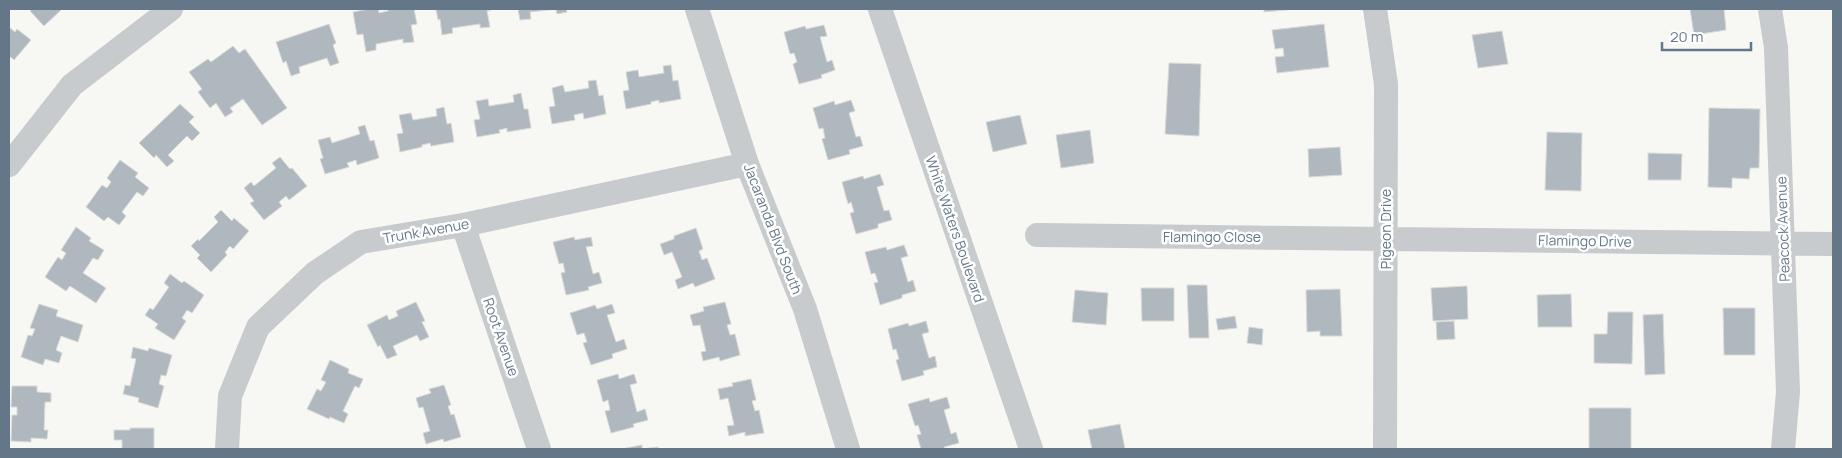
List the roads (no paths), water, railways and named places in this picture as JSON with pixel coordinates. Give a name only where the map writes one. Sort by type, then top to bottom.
[{"type":"street","points":[[9,165],[72,85],[171,9]]},
{"type":"street","name":"Jacaranda Blvd South","points":[[697,9],[747,164],[805,309],[848,449]]},
{"type":"street","name":"White Waters Boulevard","points":[[880,9],[1031,449]]},
{"type":"street","name":"Pigeon Drive","points":[[1375,9],[1386,84],[1385,449]]},
{"type":"street","name":"Peacock Avenue","points":[[1770,9],[1776,48],[1788,392],[1783,449]]},
{"type":"street","name":"Trunk Avenue","points":[[227,449],[230,396],[258,327],[315,273],[361,242],[463,225],[747,164]]},
{"type":"street","name":"Root Avenue","points":[[463,225],[539,449]]},
{"type":"street","name":"Flamingo Close","points":[[1037,236],[1386,238]]},
{"type":"street","name":"Flamingo Drive","points":[[1386,238],[1833,244]]}]
